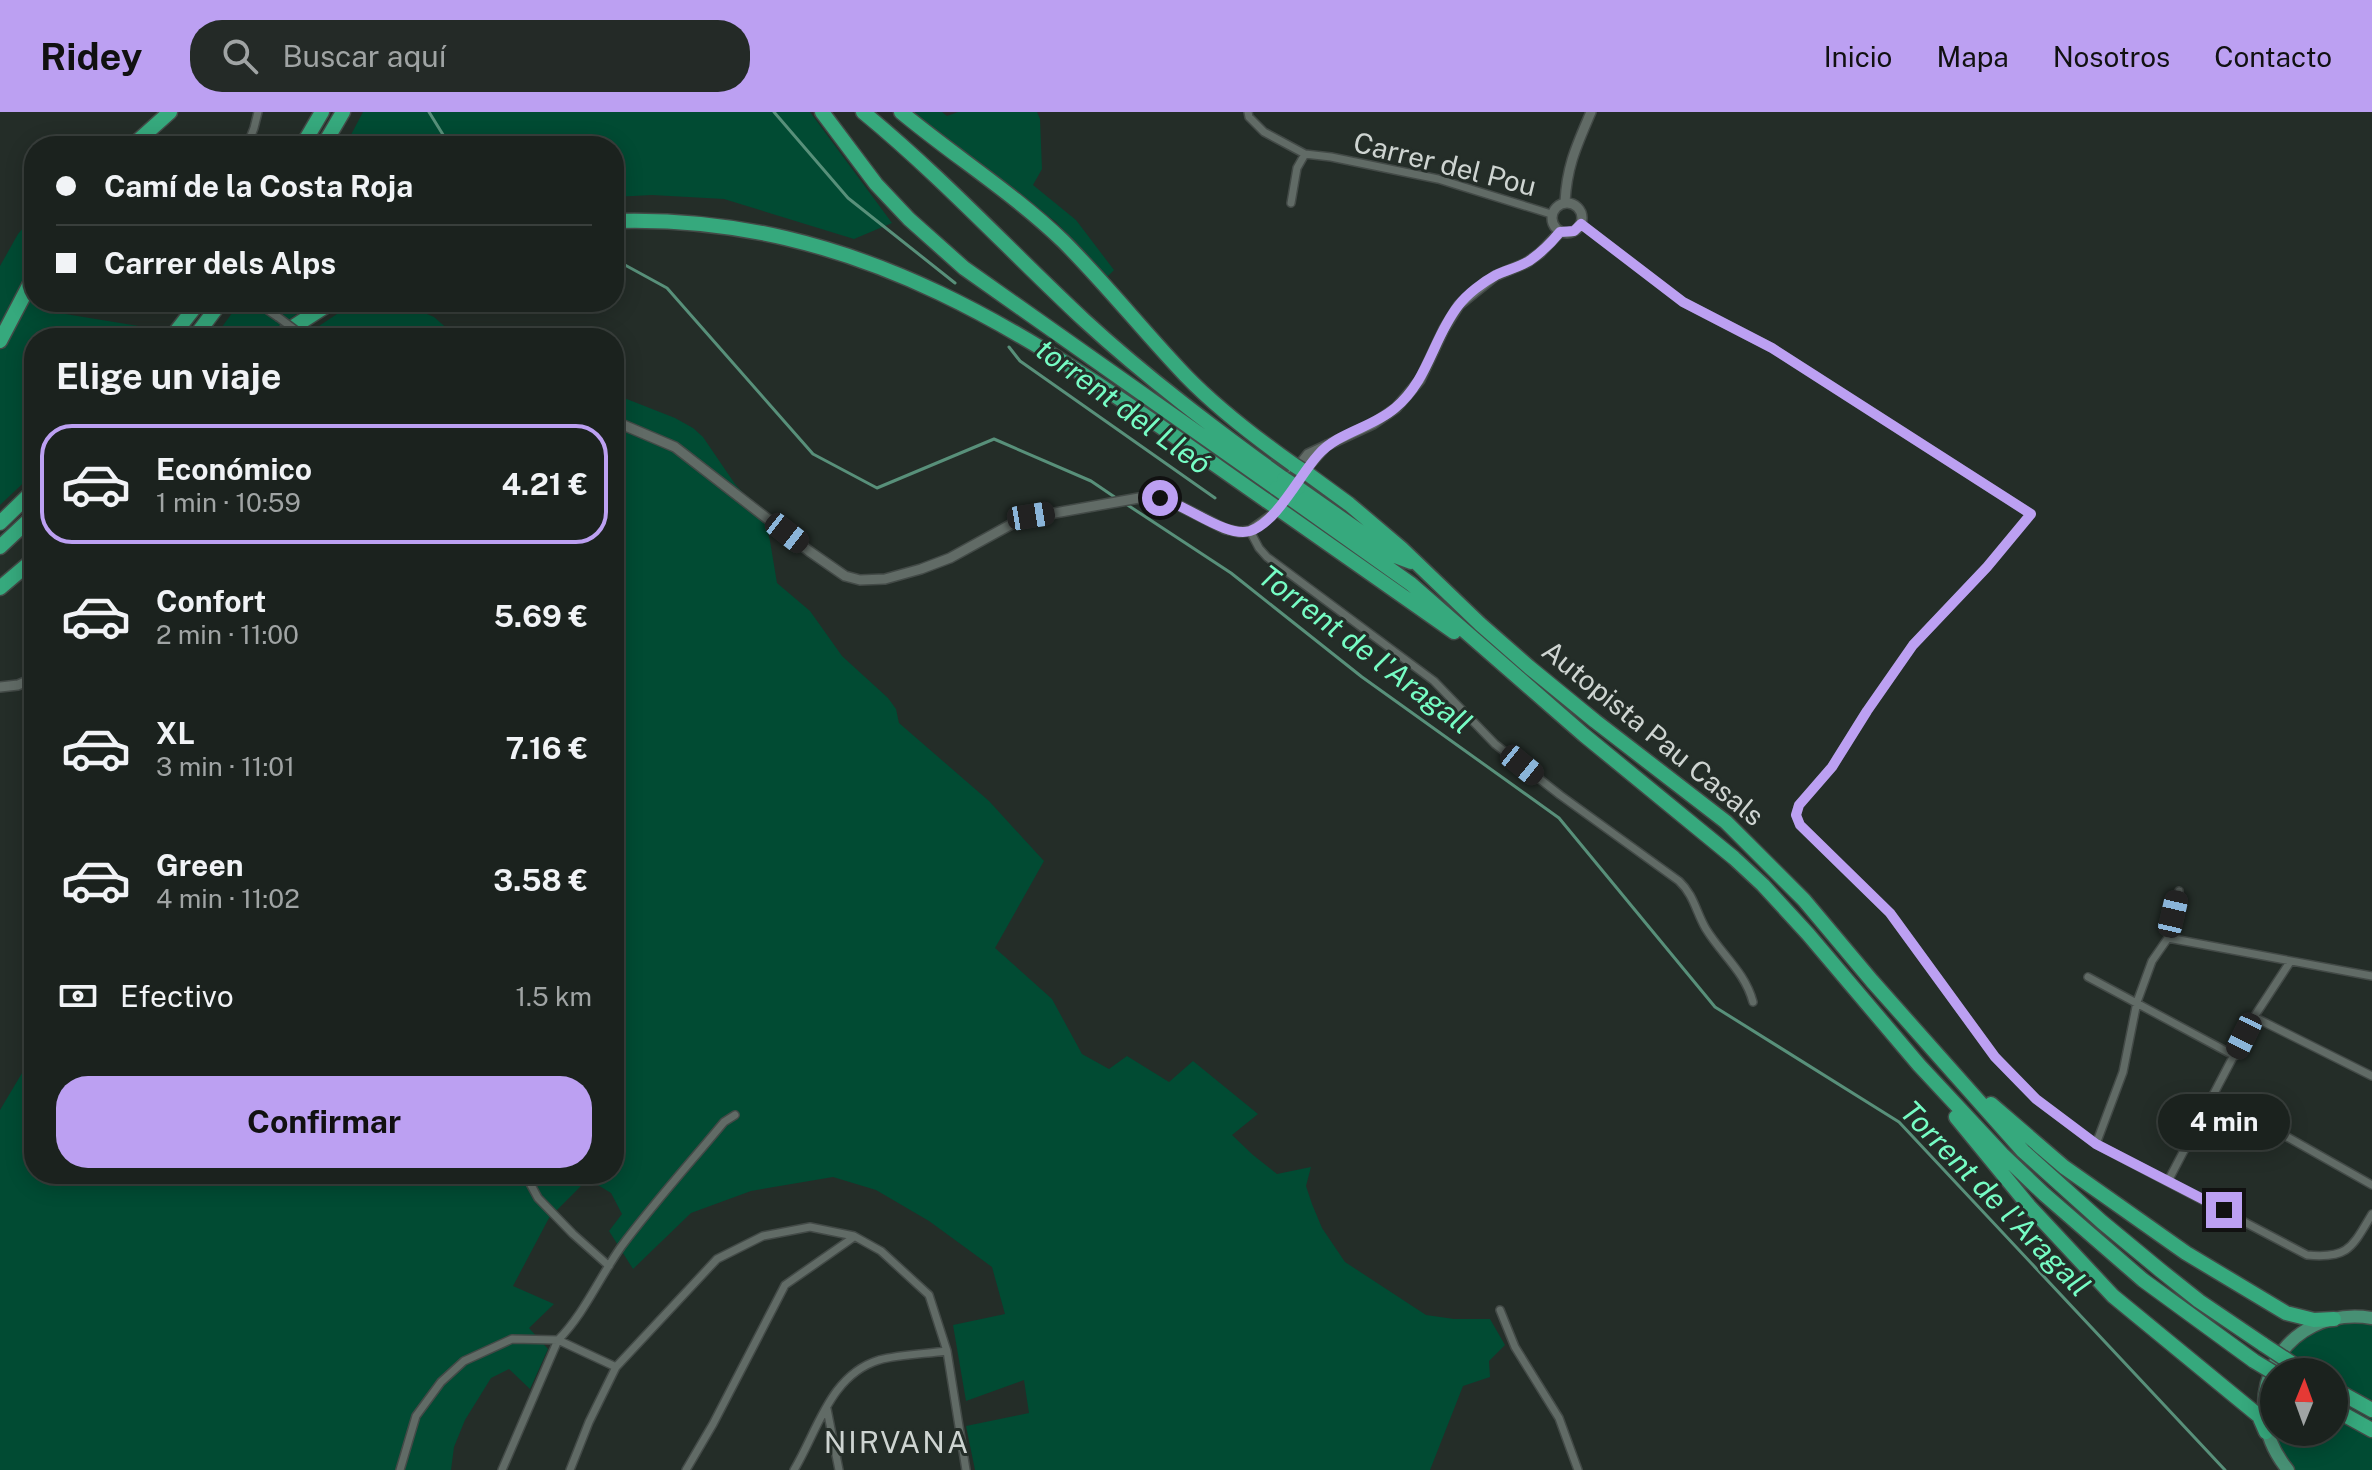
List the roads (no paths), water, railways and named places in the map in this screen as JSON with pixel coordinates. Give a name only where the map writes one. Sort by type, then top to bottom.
[{"type":"highway","points":[[143,136],[170,112]]},
{"type":"highway","points":[[308,136],[322,112]]},
{"type":"highway","points":[[329,136],[343,112]]},
{"type":"highway","points":[[822,112],[884,193],[964,268],[1280,484],[1395,556],[1415,564]]},
{"type":"highway","points":[[863,112],[1085,320],[1280,484]]},
{"type":"highway","points":[[901,112],[1041,221],[1082,261],[1187,378],[1236,422],[1349,504],[1401,548],[1415,564]]},
{"type":"highway","points":[[624,221],[684,221],[754,230],[822,246],[910,279],[975,310],[1055,356],[1509,672]]},
{"type":"highway","points":[[0,341],[24,295]]},
{"type":"highway","points":[[179,328],[191,312]]},
{"type":"highway","points":[[292,328],[316,312]]},
{"type":"highway","points":[[1294,493],[1411,584],[1509,672]]},
{"type":"highway","points":[[0,523],[24,500]]},
{"type":"highway","points":[[0,547],[24,524]]},
{"type":"highway","name":"Autopista Pau Casals","points":[[1415,564],[1529,667],[1726,822],[1804,900],[2023,1151],[2102,1222],[2199,1301],[2284,1358]]},
{"type":"highway","points":[[0,588],[24,568]]},
{"type":"highway","name":"Autopista Pau Casals","points":[[1509,672],[1711,838],[1763,885],[1919,1065],[2002,1154],[2089,1234],[2187,1314],[2260,1365]]},
{"type":"highway","points":[[1919,1065],[1929,1086],[2073,1255],[2113,1296],[2260,1418]]},
{"type":"highway","points":[[1949,1069],[1973,1086],[2064,1167],[2186,1253],[2286,1313],[2314,1320],[2334,1319]]},
{"type":"highway","points":[[2348,1397],[2372,1410]]},
{"type":"highway","points":[[2348,1417],[2372,1430]]},
{"type":"main road","points":[[2278,1358],[2303,1332],[2334,1319],[2371,1318]]},
{"type":"main road","points":[[2272,1446],[2287,1470]]},
{"type":"street","points":[[250,136],[258,112]]},
{"type":"street","name":"Carrer del Pou","points":[[1248,112],[1264,132],[1305,154],[1438,179],[1551,214]]},
{"type":"street","points":[[1565,202],[1571,161],[1591,112]]},
{"type":"street","points":[[1291,203],[1297,168],[1305,154]]},
{"type":"street","points":[[624,425],[675,447],[809,551],[845,576],[860,580],[885,579],[921,569],[950,558],[1021,519],[1139,498],[1170,501],[1225,529],[1239,532],[1252,530],[1303,459],[1373,424],[1405,399],[1426,370],[1444,329],[1459,305],[1495,276],[1526,263],[1540,253],[1560,232],[1574,231],[1581,224],[1579,209],[1571,203],[1557,206],[1551,214],[1552,224],[1560,232]]},
{"type":"street","points":[[1581,224],[1683,302],[1772,348],[2031,514],[1987,567],[1913,645],[1832,767],[1799,805],[1796,815],[1800,825],[1890,913],[1995,1057],[2036,1099],[2096,1144],[2307,1255],[2342,1253],[2354,1243],[2372,1214]]},
{"type":"street","points":[[271,312],[293,328]]},
{"type":"street","points":[[1252,530],[1259,548],[1267,557],[1434,681],[1495,744],[1679,881],[1693,898],[1707,932],[1745,979],[1753,1002]]},
{"type":"street","points":[[0,687],[24,682]]},
{"type":"street","points":[[2096,1144],[2123,1072],[2137,1002],[2152,961],[2168,938],[2179,891]]},
{"type":"street","points":[[2168,938],[2372,976]]},
{"type":"street","points":[[2168,1181],[2254,1017],[2290,962]]},
{"type":"street","points":[[2088,977],[2235,1056]]},
{"type":"street","points":[[2254,1017],[2372,1076]]},
{"type":"street","points":[[2213,1095],[2372,1185]]},
{"type":"street","points":[[502,1470],[558,1340],[574,1324],[609,1266],[686,1167],[724,1122],[735,1115]]},
{"type":"street","points":[[530,1184],[538,1198],[609,1266]]},
{"type":"street","points":[[570,1470],[616,1367],[717,1259],[763,1236],[810,1227],[854,1236],[881,1251],[929,1295],[947,1351],[966,1470]]},
{"type":"street","points":[[686,1470],[785,1285],[854,1236]]},
{"type":"street","points":[[1500,1310],[1515,1347],[1559,1418],[1578,1470]]},
{"type":"street","points":[[400,1470],[416,1416],[441,1382],[464,1361],[512,1339],[558,1340],[616,1367]]},
{"type":"street","points":[[794,1470],[827,1407],[846,1379],[861,1368],[881,1360],[947,1351]]},
{"type":"street","points":[[827,1407],[839,1470]]},
{"type":"waterway","name":"Torrent de l'Aragall","points":[[429,112],[444,136]]},
{"type":"waterway","name":"torrent del Lleó","points":[[774,112],[848,198],[955,283]]},
{"type":"waterway","name":"Torrent de l'Aragall","points":[[624,264],[667,288],[813,454],[877,488],[994,439],[1091,481],[1119,500]]},
{"type":"waterway","name":"torrent del Lleó","points":[[1009,347],[1020,361],[1215,498]]},
{"type":"waterway","name":"Torrent de l'Aragall","points":[[1126,504],[1231,573],[1362,677],[1559,818],[1715,1007],[1899,1122],[2225,1470]]},
{"type":"district","name":"NIRVANA","points":[[897,1443]]}]
